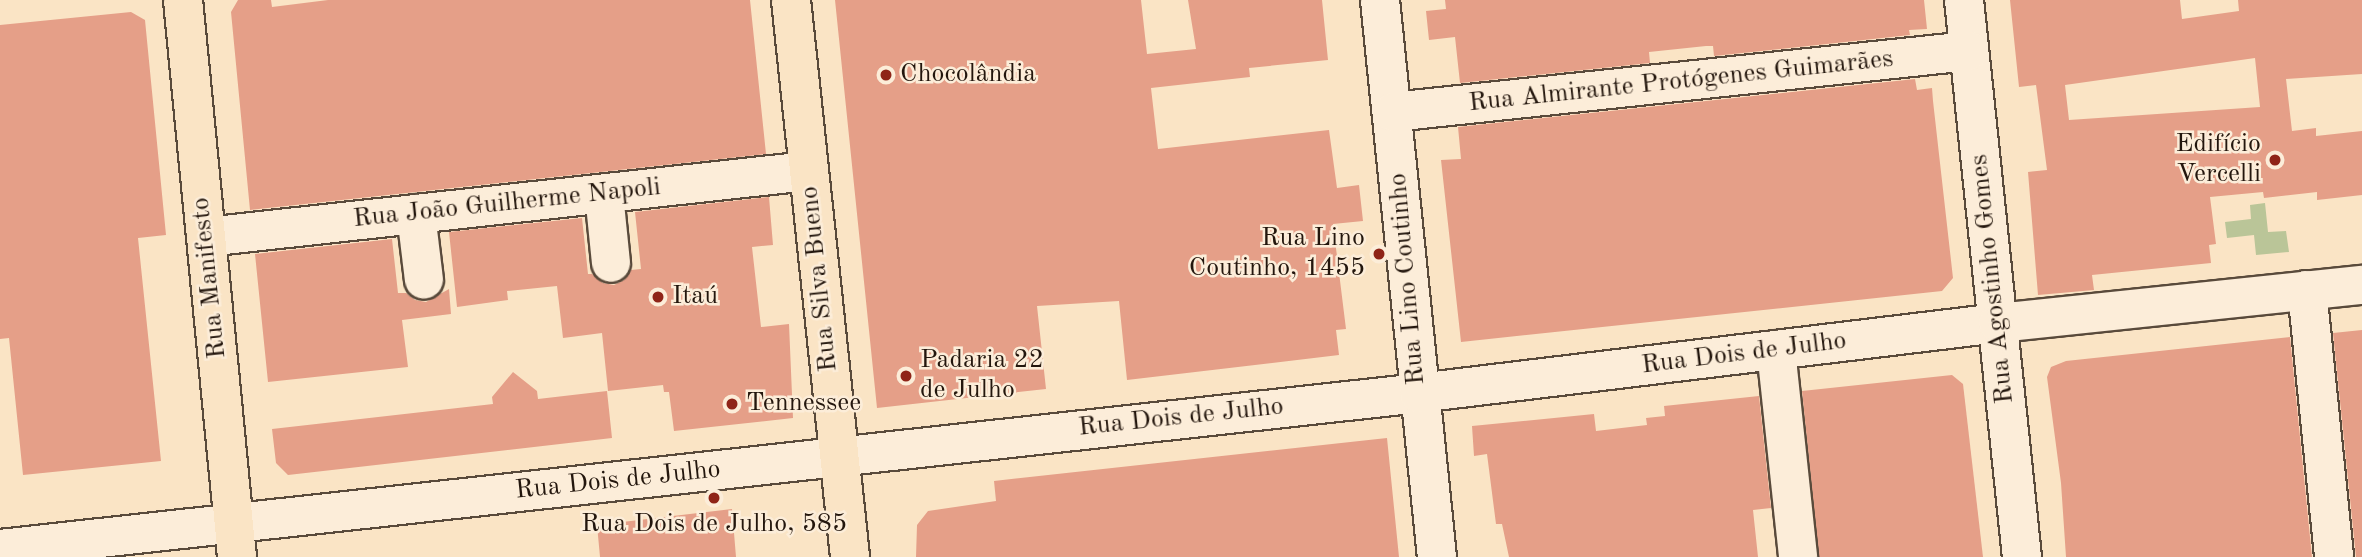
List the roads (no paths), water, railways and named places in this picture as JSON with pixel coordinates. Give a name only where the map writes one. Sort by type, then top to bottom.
[{"type":"main road","name":"Rua Manifesto","points":[[183,0],[236,540]]},
{"type":"main road","name":"Rua Silva Bueno","points":[[791,0],[850,557]]},
{"type":"street","name":"Rua Lino Coutinho","points":[[1380,0],[1437,557]]},
{"type":"street","name":"Rua Agostinho Gomes","points":[[1964,0],[2022,557]]},
{"type":"street","name":"Rua Almirante Protógenes Guimarães","points":[[1393,113],[1969,51]]},
{"type":"street","name":"Rua João Guilherme Napoli","points":[[206,237],[808,172]]},
{"type":"street","points":[[604,194],[611,263]]},
{"type":"street","points":[[416,214],[424,280]]},
{"type":"street","name":"Rua Dois de Julho","points":[[0,549],[236,540],[840,456],[1419,393],[1998,323],[2362,285]]},
{"type":"street","points":[[2307,290],[2334,557]]},
{"type":"street","points":[[1776,350],[1798,557]]},
{"type":"place","name":"Chocolândia","points":[[886,75]]},
{"type":"place","name":"Edifício Vercelli","points":[[2275,160]]},
{"type":"place","name":"Rua Lino Coutinho, 1455","points":[[1379,254]]},
{"type":"place","name":"Itaú","points":[[658,297]]},
{"type":"place","name":"Padaria 22 de Julho","points":[[906,376]]},
{"type":"place","name":"Tennessee","points":[[732,404]]},
{"type":"place","name":"Rua Dois de Julho, 585","points":[[714,498]]}]
